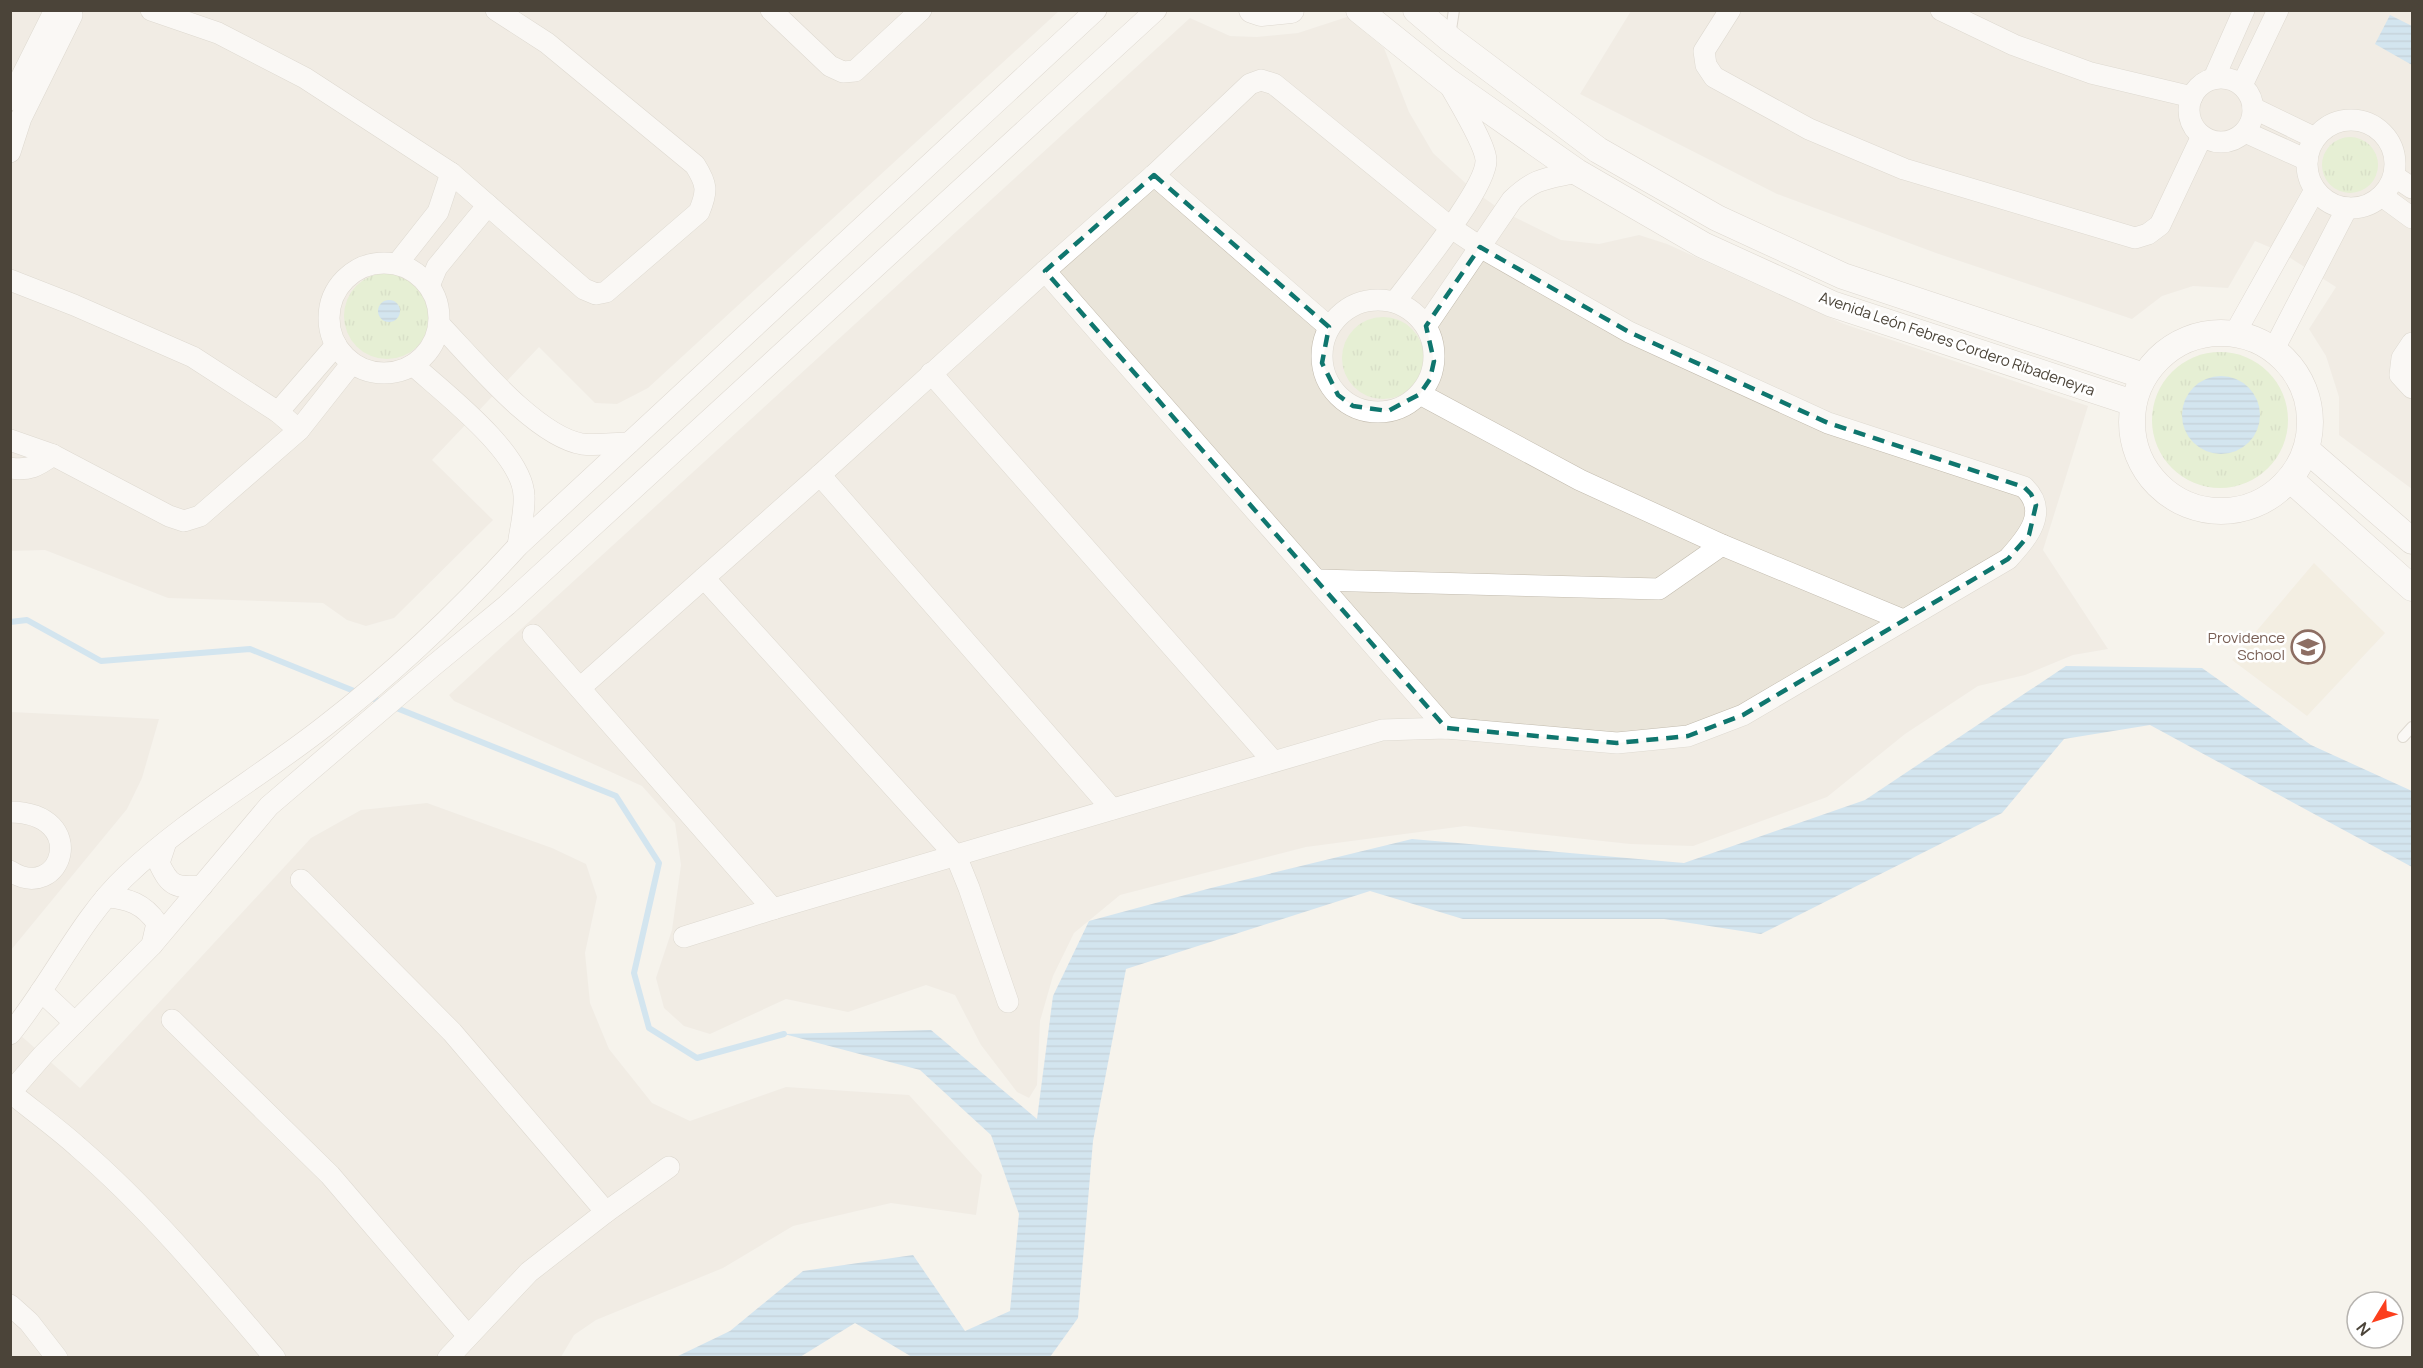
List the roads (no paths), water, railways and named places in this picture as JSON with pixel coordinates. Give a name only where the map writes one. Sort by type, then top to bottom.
[{"type":"street","points":[[151,10],[218,33],[305,78],[451,173],[584,289],[596,294],[606,292],[699,212],[706,195],[704,178],[695,165],[547,43],[496,10]]},
{"type":"street","points":[[771,10],[830,66],[843,72],[855,70],[921,10]]},
{"type":"street","points":[[10,1034],[106,897],[125,876],[166,842],[326,725],[416,650],[518,546],[1096,10]]},
{"type":"street","points":[[275,1358],[195,1263],[138,1204],[79,1147],[11,1093],[43,1055],[152,945],[269,807],[507,605],[1156,10]]},
{"type":"street","points":[[1252,10],[1261,13],[1291,10]]},
{"type":"street","name":"Avenida León Febres Cordero Ribadeneyra","points":[[1359,10],[1446,80],[1577,172],[1703,246],[1832,304],[2133,403]]},
{"type":"street","name":"Avenida León Febres Cordero Ribadeneyra","points":[[1416,10],[1450,39],[1598,150],[1717,218],[1843,276],[2144,375]]},
{"type":"street","points":[[1730,10],[1704,51],[1706,64],[1714,76],[1809,129],[1904,169],[2135,238],[2148,234],[2160,225],[2202,136]]},
{"type":"street","points":[[1941,10],[2014,45],[2091,73],[2192,97]]},
{"type":"street","points":[[2214,78],[2244,10]]},
{"type":"street","points":[[2242,85],[2278,10]]},
{"type":"street","points":[[10,152],[14,111],[70,12]]},
{"type":"street","points":[[2214,78],[2232,80],[2242,85],[2250,97],[2253,108],[2251,122],[2245,132],[2235,139],[2224,142],[2213,141],[2202,136],[2190,120],[2189,108],[2192,97],[2204,82],[2214,78]]},
{"type":"street","points":[[580,688],[1154,175],[1250,84],[1261,80],[1274,84],[1450,227],[1480,247],[1629,332],[1828,423],[2024,487],[2037,505],[2030,535],[2008,559],[1743,716],[1688,736],[1617,743],[1446,728],[1382,730],[684,937]]},
{"type":"street","points":[[1395,302],[1450,227],[1485,171],[1486,158],[1446,80]]},
{"type":"street","points":[[2253,108],[2315,138]]},
{"type":"street","points":[[2344,120],[2360,121],[2374,126],[2391,146],[2395,160],[2394,176],[2382,196],[2362,207],[2347,208],[2326,201],[2315,190],[2308,175],[2307,160],[2315,138],[2330,125],[2344,120]]},
{"type":"street","points":[[2245,132],[2307,160]]},
{"type":"street","points":[[1425,326],[1512,200],[1528,185],[1577,172]]},
{"type":"street","points":[[397,264],[438,212],[451,173]]},
{"type":"street","points":[[1154,175],[1329,327]]},
{"type":"street","points":[[2394,176],[2412,188]]},
{"type":"street","points":[[2235,333],[2315,190]]},
{"type":"street","points":[[2382,196],[2412,218]]},
{"type":"street","points":[[429,286],[437,267],[488,205]]},
{"type":"street","points":[[2274,349],[2347,208]]},
{"type":"street","points":[[372,263],[397,264],[414,272],[429,286],[437,304],[439,324],[435,340],[426,354],[413,365],[398,371],[382,373],[366,370],[352,363],[336,345],[329,325],[330,305],[338,286],[353,272],[372,263]]},
{"type":"street","points":[[1044,271],[1446,728]]},
{"type":"street","points":[[10,280],[193,357],[278,412],[299,430]]},
{"type":"street","points":[[1376,299],[1395,302],[1413,311],[1425,326],[1433,343],[1434,361],[1430,379],[1420,394],[1406,405],[1388,411],[1370,411],[1353,406],[1338,395],[1328,380],[1322,363],[1323,344],[1329,327],[1341,313],[1358,303],[1376,299]]},
{"type":"street","points":[[439,324],[533,420],[557,436],[583,444],[628,443]]},
{"type":"street","points":[[2208,333],[2235,333],[2255,339],[2274,349],[2294,369],[2307,394],[2311,422],[2307,450],[2291,480],[2269,500],[2241,510],[2211,512],[2182,503],[2158,486],[2140,462],[2132,433],[2133,403],[2144,375],[2161,355],[2183,340],[2208,333]]},
{"type":"street","points":[[2412,343],[2403,358],[2400,375],[2412,388]]},
{"type":"street","points":[[278,412],[336,345]]},
{"type":"street","points":[[10,440],[53,455],[168,516],[184,521],[200,516],[299,430],[352,363]]},
{"type":"street","points":[[413,365],[498,444],[518,471],[525,494],[518,546]]},
{"type":"street","points":[[931,373],[1273,761]]},
{"type":"street","points":[[1420,394],[1580,480],[1722,545],[1903,620]]},
{"type":"street","points":[[2307,450],[2412,541]]},
{"type":"street","points":[[10,468],[24,470],[38,466],[53,455]]},
{"type":"street","points":[[820,475],[1112,809]]},
{"type":"street","points":[[2291,480],[2412,588]]},
{"type":"street","points":[[1318,580],[1659,589],[1722,545]]},
{"type":"street","points":[[704,578],[956,856],[1008,1002]]},
{"type":"street","points":[[533,635],[773,909]]},
{"type":"street","points":[[10,812],[25,812],[47,821],[60,837],[62,849],[59,861],[48,873],[34,879],[20,877],[10,871]]},
{"type":"street","points":[[166,842],[159,863],[167,880],[182,888],[202,886]]},
{"type":"street","points":[[301,880],[452,1032],[606,1212]]},
{"type":"street","points":[[106,897],[125,898],[148,911],[157,923],[152,945]]},
{"type":"street","points":[[41,991],[75,1023]]},
{"type":"street","points":[[172,1020],[330,1175],[468,1336]]},
{"type":"street","points":[[447,1358],[529,1272],[669,1167]]},
{"type":"street","points":[[10,1305],[29,1322],[57,1358]]},
{"type":"lane","points":[[1450,39],[1454,10]]},
{"type":"lane","points":[[2403,737],[2412,727]]},
{"type":"water","points":[[2390,15],[2412,26],[2412,65],[2375,44]]},
{"type":"water","points":[[389,300],[397,303],[400,311],[397,319],[389,322],[381,319],[378,311],[381,303]]},
{"type":"water","points":[[2221,376],[2236,379],[2253,393],[2260,415],[2257,430],[2243,447],[2221,454],[2206,451],[2189,437],[2182,415],[2185,400],[2199,383]]},
{"type":"water","points":[[2066,666],[2202,668],[2311,745],[2412,791],[2412,867],[2150,725],[2064,739],[2002,813],[1761,934],[1664,919],[1463,919],[1370,891],[1126,969],[1093,1141],[1078,1318],[1050,1357],[912,1357],[855,1323],[800,1357],[676,1357],[730,1331],[803,1271],[913,1255],[965,1331],[1010,1311],[1019,1214],[991,1135],[920,1070],[784,1034],[931,1030],[1037,1119],[1053,996],[1089,921],[1211,888],[1412,839],[1684,863],[1865,800]]},
{"type":"waterway","points":[[10,622],[27,620],[101,661],[250,649],[359,693]]},
{"type":"waterway","points":[[369,697],[616,796],[659,863],[634,973],[649,1028],[697,1058],[784,1034]]},
{"type":"place","name":"Providence School","points":[[2308,647]]}]
